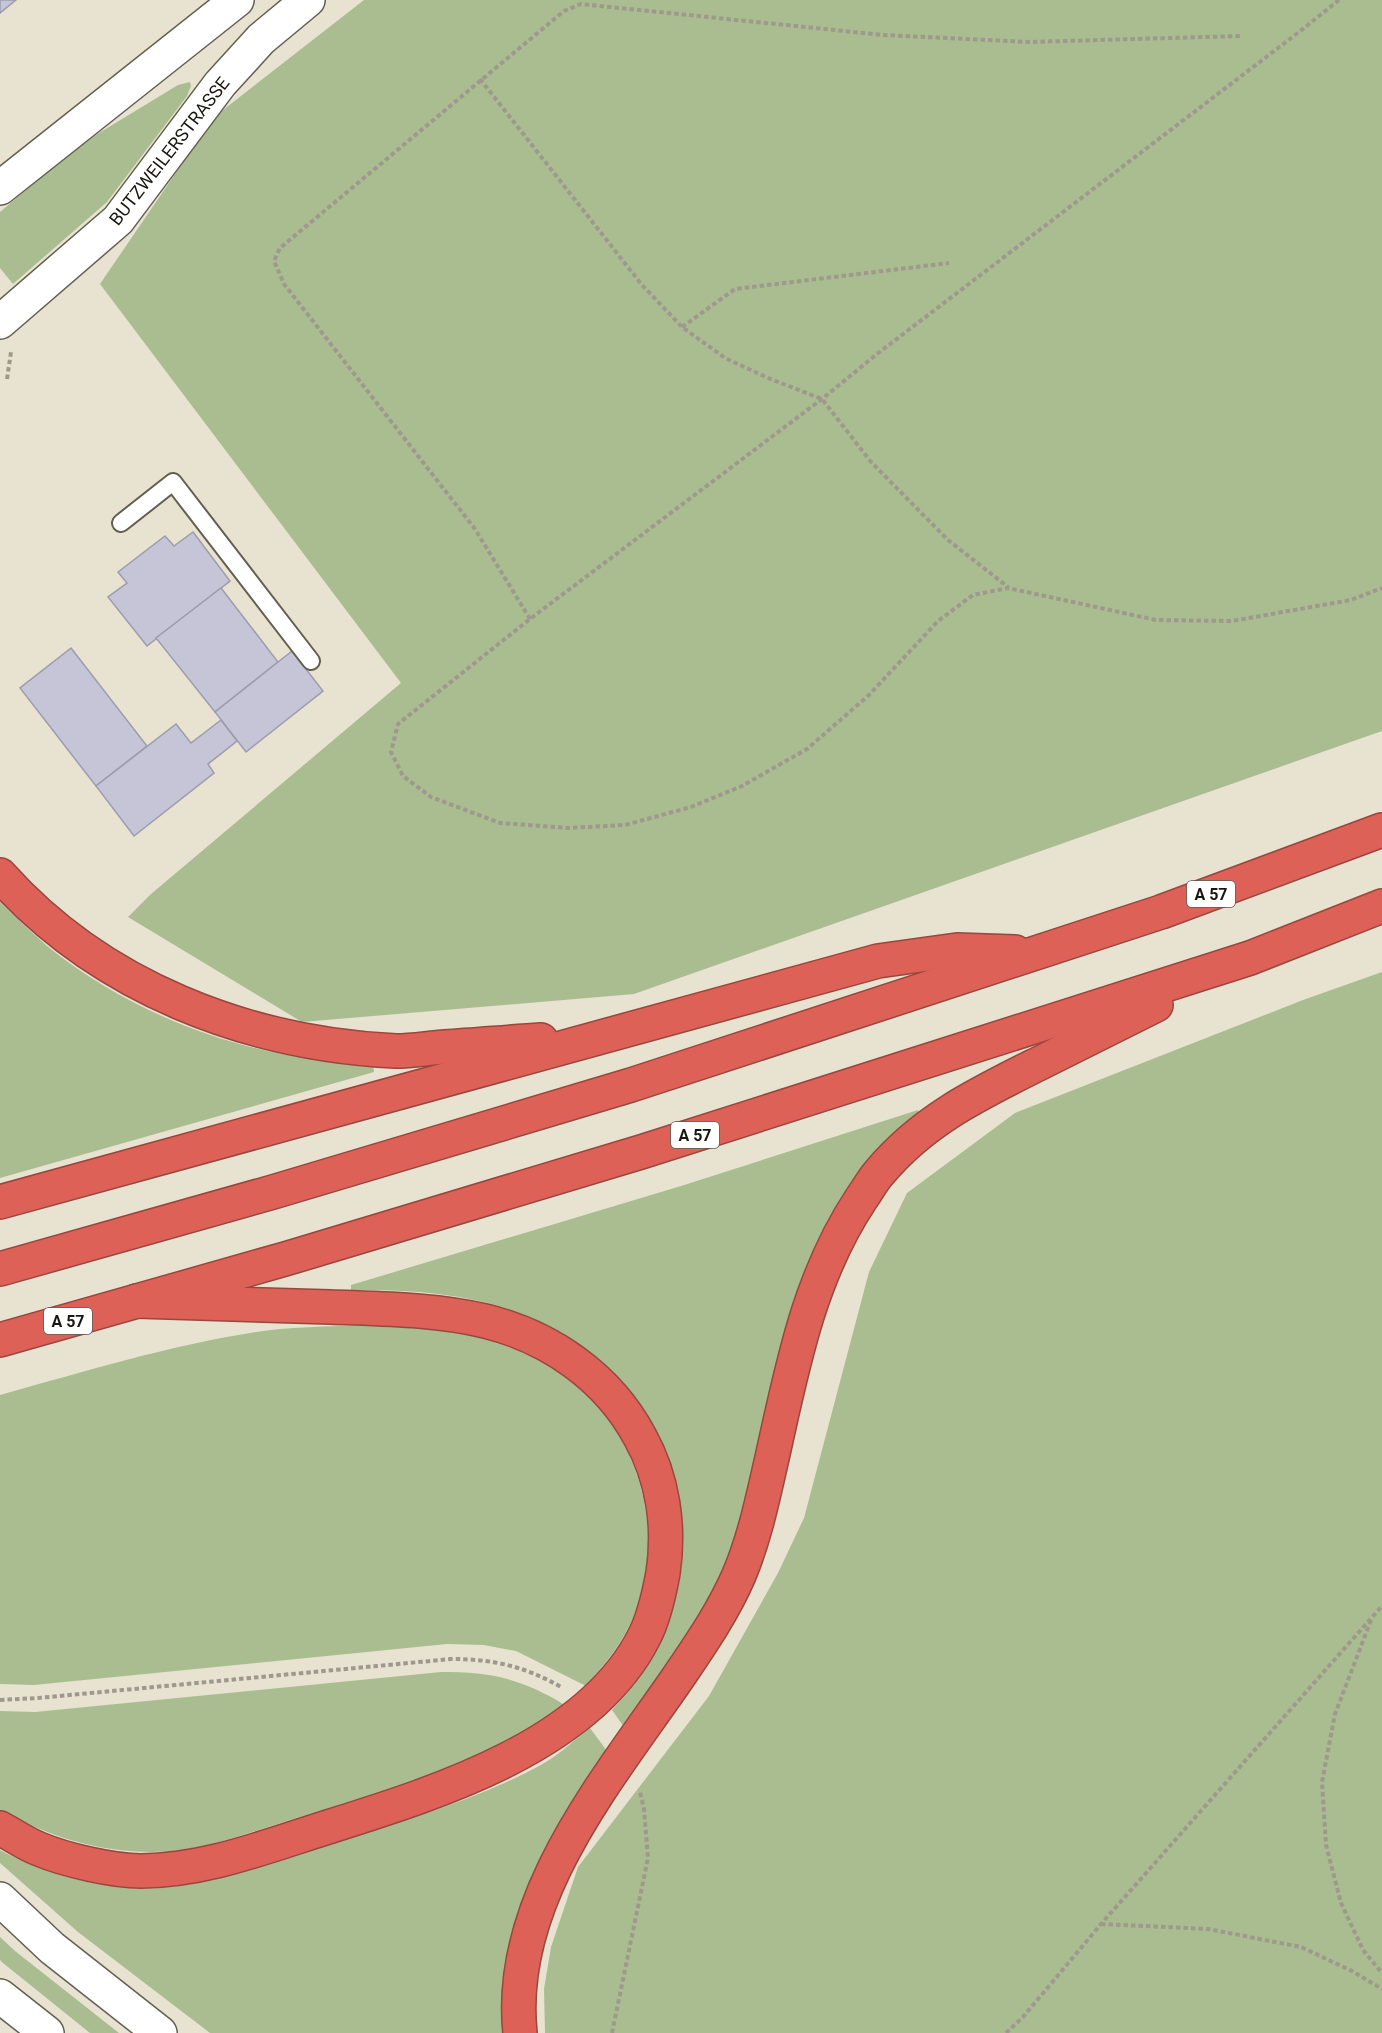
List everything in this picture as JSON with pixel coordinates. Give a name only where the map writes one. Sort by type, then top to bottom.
[{"type":"highway","name":"A 57","points":[[0,1269],[273,1192],[631,1085],[1161,912],[1382,830]]},
{"type":"highway","points":[[0,875],[39,916],[76,945],[114,970],[193,1009],[275,1033],[331,1045],[398,1051],[620,1034]]},
{"type":"highway","name":"A 57","points":[[0,1340],[641,1152],[1250,958],[1382,906]]},
{"type":"highway","points":[[0,1202],[620,1034],[878,961],[957,950],[1037,953]]},
{"type":"highway","points":[[520,2033],[518,2019],[521,1978],[527,1941],[538,1905],[564,1850],[592,1803],[714,1625],[739,1575],[756,1527],[808,1312],[823,1270],[849,1218],[879,1173],[927,1126],[978,1094],[1250,958]]},
{"type":"highway","points":[[0,1828],[40,1850],[82,1862],[138,1871],[175,1868],[224,1859],[433,1791],[528,1750],[588,1707],[615,1680],[636,1651],[645,1635],[659,1594],[666,1539],[664,1508],[660,1486],[646,1448],[624,1409],[607,1389],[577,1363],[540,1340],[485,1321],[429,1313],[363,1308],[137,1301]]},
{"type":"main road","points":[[0,188],[237,0]]},
{"type":"main road","name":"BUTZWEILERSTRASSE","points":[[0,322],[118,220],[220,84],[261,39],[308,0]]},
{"type":"main road","points":[[0,1899],[52,1948],[160,2033]]},
{"type":"main road","points":[[0,1996],[47,2033]]},
{"type":"lane","points":[[121,523],[172,482],[311,661]]},
{"type":"path","points":[[1339,0],[1299,33],[886,347],[822,399],[530,619],[398,723],[392,752],[404,776],[431,797],[500,823],[568,828],[625,825],[691,807],[742,786],[807,749],[869,695],[938,621],[973,595],[1008,588],[1156,620],[1232,621],[1351,600],[1382,588]]},
{"type":"path","points":[[530,619],[475,529],[284,284],[274,261],[280,248],[480,79],[564,11],[581,4],[883,35],[1030,42],[1240,36]]},
{"type":"path","points":[[480,79],[642,285],[682,327],[725,358],[822,399],[871,462],[948,540],[1008,588]]},
{"type":"path","points":[[682,327],[735,289],[949,263]]},
{"type":"path","points":[[1006,2033],[1023,2017],[1101,1924],[1382,1606]]},
{"type":"path","points":[[1373,1617],[1335,1713],[1322,1782],[1326,1845],[1341,1903],[1363,1950],[1382,1973]]},
{"type":"path","points":[[0,1700],[451,1659],[495,1660],[543,1677],[566,1690]]},
{"type":"path","points":[[612,2033],[648,1858],[644,1809],[638,1783]]},
{"type":"path","points":[[1101,1924],[1208,1929],[1301,1947],[1352,1971],[1382,1989]]},
{"type":"green space","points":[[364,0],[1382,0],[1382,731],[634,994],[302,1022],[128,917],[151,894],[401,683],[100,284],[214,117]]},
{"type":"green space","points":[[190,82],[191,86],[187,96],[107,202],[13,284],[0,268],[0,212],[70,153],[99,133],[178,85]]},
{"type":"green space","points":[[0,902],[47,946],[83,972],[120,995],[160,1015],[201,1032],[243,1045],[286,1055],[373,1064],[374,1072],[0,1178]]},
{"type":"green space","points":[[1382,972],[1382,2033],[545,2033],[544,1989],[551,1947],[578,1867],[709,1696],[778,1573],[804,1518],[869,1272],[907,1193],[1015,1113],[1303,1000]]},
{"type":"green space","points":[[918,1110],[919,1113],[862,1168],[849,1184],[827,1220],[809,1258],[789,1317],[750,1486],[731,1554],[714,1591],[691,1631],[624,1727],[612,1710],[646,1668],[669,1621],[681,1573],[683,1525],[675,1478],[658,1434],[632,1394],[598,1358],[555,1329],[507,1308],[481,1301],[430,1293],[351,1290],[351,1285],[681,1186]]},
{"type":"green space","points":[[383,1325],[425,1328],[466,1335],[506,1346],[545,1363],[576,1384],[601,1409],[622,1439],[636,1472],[645,1508],[648,1544],[644,1580],[634,1615],[625,1635],[586,1686],[516,1651],[484,1645],[447,1644],[34,1685],[0,1684],[0,1395],[131,1359],[230,1336],[293,1328]]},
{"type":"green space","points":[[441,1672],[478,1673],[500,1677],[535,1689],[564,1705],[507,1742],[455,1766],[241,1836],[188,1849],[152,1852],[92,1846],[36,1828],[0,1810],[0,1711],[35,1712]]},
{"type":"green space","points":[[590,1728],[607,1751],[504,1994],[503,2033],[210,2033],[78,1932],[0,1863],[0,1850],[53,1873],[91,1883],[130,1888],[171,1887],[216,1879],[261,1867],[461,1801],[514,1779],[546,1762]]},
{"type":"green space","points":[[0,1937],[119,2033],[90,2033],[3,1963],[0,1960]]},
{"type":"building","points":[[0,0],[16,0],[0,13]]},
{"type":"building","points":[[193,532],[230,581],[147,646],[108,597],[127,583],[118,572],[165,536],[174,546]]},
{"type":"building","points":[[221,588],[278,662],[215,712],[156,638]]},
{"type":"building","points":[[71,648],[147,746],[96,786],[20,688]]},
{"type":"building","points":[[292,651],[323,691],[246,752],[215,712]]},
{"type":"building","points":[[221,720],[237,741],[208,764],[214,773],[134,836],[96,786],[176,724],[191,743]]}]
